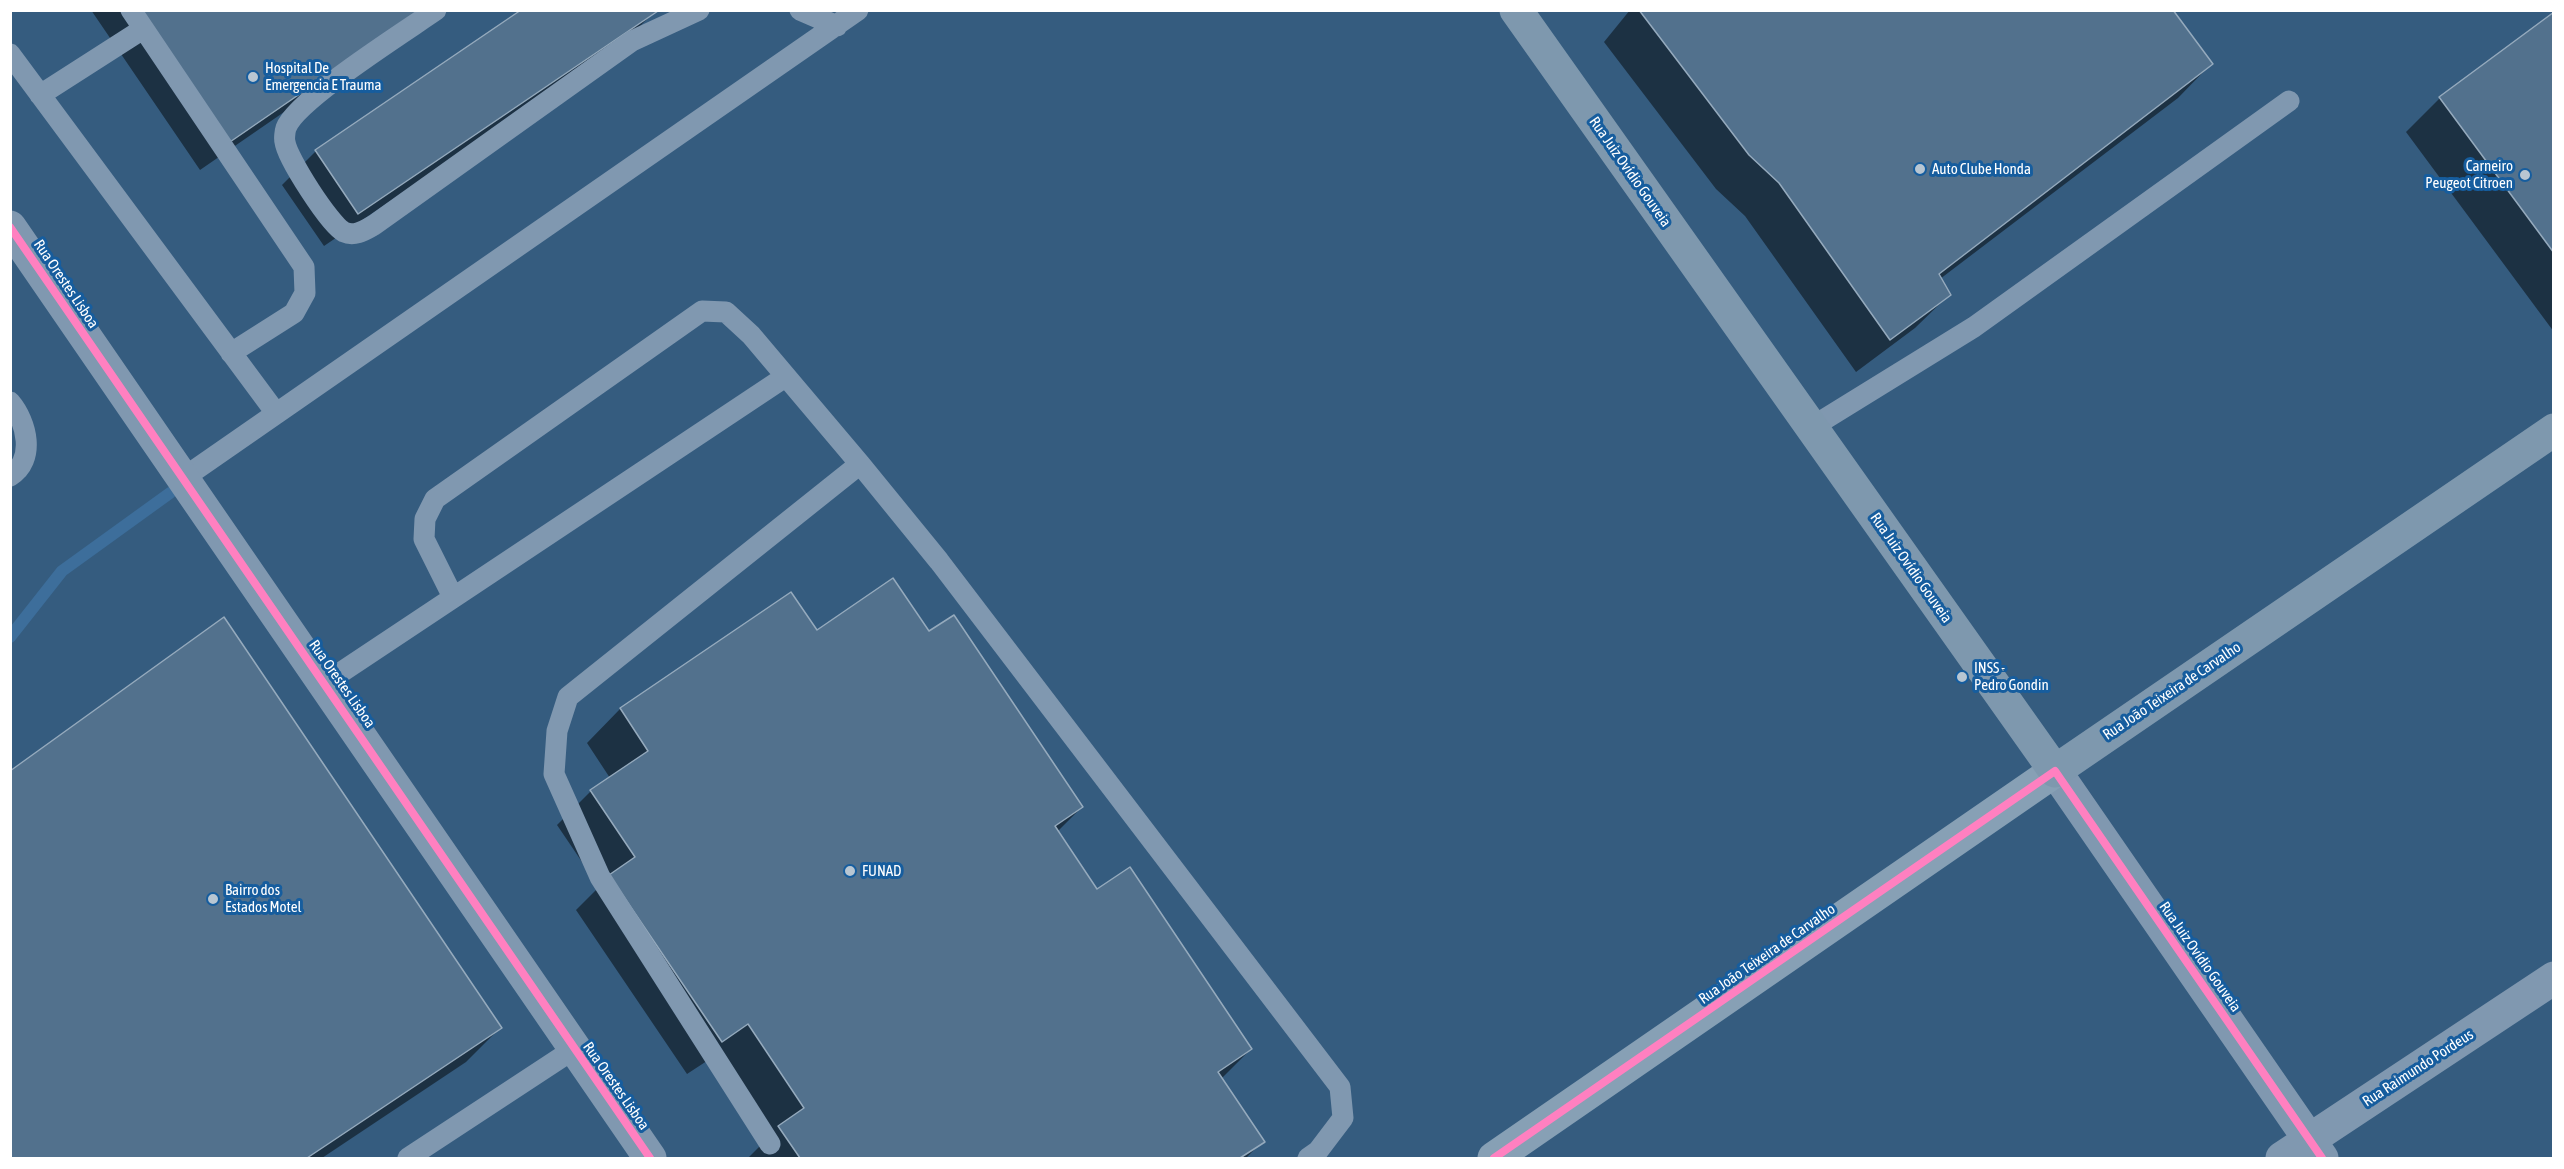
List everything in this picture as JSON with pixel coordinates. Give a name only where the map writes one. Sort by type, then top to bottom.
[{"type":"main road","name":"Rua Juiz Ovídio Gouveia","points":[[1516,10],[2055,771]]},
{"type":"main road","name":"Rua João Teixeira de Carvalho","points":[[2055,771],[2553,430]]},
{"type":"street","name":"Rua Orestes Lisboa","points":[[10,226],[650,1158]]},
{"type":"street","name":"Rua Juiz Ovídio Gouveia","points":[[2055,771],[2316,1149]]},
{"type":"street","name":"Rua João Teixeira de Carvalho","points":[[1499,1157],[2055,771]]},
{"type":"street","name":"Rua Raimundo Pordeus","points":[[2282,1158],[2316,1149],[2553,978]]},
{"type":"lane","points":[[130,10],[304,267],[304,293],[294,313],[231,353]]},
{"type":"lane","points":[[436,10],[312,97],[286,128],[285,142],[290,157],[334,225],[346,233],[359,233],[374,225],[632,41],[699,10]]},
{"type":"lane","points":[[800,10],[837,26]]},
{"type":"lane","points":[[182,479],[858,10]]},
{"type":"lane","points":[[40,95],[143,29]]},
{"type":"lane","points":[[10,54],[276,413]]},
{"type":"lane","points":[[1812,427],[1974,327],[2289,101]]},
{"type":"lane","points":[[453,597],[424,539],[425,519],[435,499],[702,311],[726,312],[751,335],[939,561],[1340,1087],[1343,1118],[1318,1151],[1308,1158]]},
{"type":"lane","points":[[325,683],[785,377]]},
{"type":"lane","points":[[10,402],[20,414],[28,446],[19,471],[10,476]]},
{"type":"lane","points":[[770,1144],[600,877],[554,774],[556,731],[568,697],[860,464]]},
{"type":"lane","points":[[408,1158],[574,1049]]},
{"type":"building","name":"Hospital De Emergencia E Trauma","points":[[135,10],[422,10],[227,144]]},
{"type":"building","points":[[521,10],[658,11],[358,214],[315,150]]},
{"type":"building","name":"Auto Clube Honda","points":[[1639,10],[2173,10],[2213,64],[1939,274],[1951,295],[1890,340],[1779,183],[1749,155]]},
{"type":"building","name":"Carneiro Peugeot Citroen","points":[[2554,12],[2554,253],[2439,97]]},
{"type":"building","name":"FUNAD","points":[[893,578],[929,631],[954,615],[1083,807],[1055,826],[1097,889],[1130,867],[1252,1049],[1218,1072],[1265,1142],[1240,1158],[800,1158],[778,1126],[804,1108],[748,1024],[722,1042],[609,875],[635,857],[590,790],[648,751],[620,708],[791,592],[817,630]]},
{"type":"building","name":"Bairro dos Estados Motel","points":[[224,617],[502,1028],[307,1158],[10,1158],[10,771]]},
{"type":"waterway","points":[[10,637],[62,571],[170,493]]},
{"type":"cycle path","points":[[10,227],[650,1158]]},
{"type":"cycle path","points":[[1494,1158],[2055,771],[2322,1158]]},
{"type":"place","name":"Hospital De Emergencia E Trauma","points":[[253,77]]},
{"type":"place","name":"Auto Clube Honda","points":[[1920,169]]},
{"type":"place","name":"Carneiro Peugeot Citroen","points":[[2525,175]]},
{"type":"place","name":"INSS - Pedro Gondin","points":[[1962,677]]},
{"type":"place","name":"FUNAD","points":[[850,871]]},
{"type":"place","name":"Bairro dos Estados Motel","points":[[213,899]]}]
